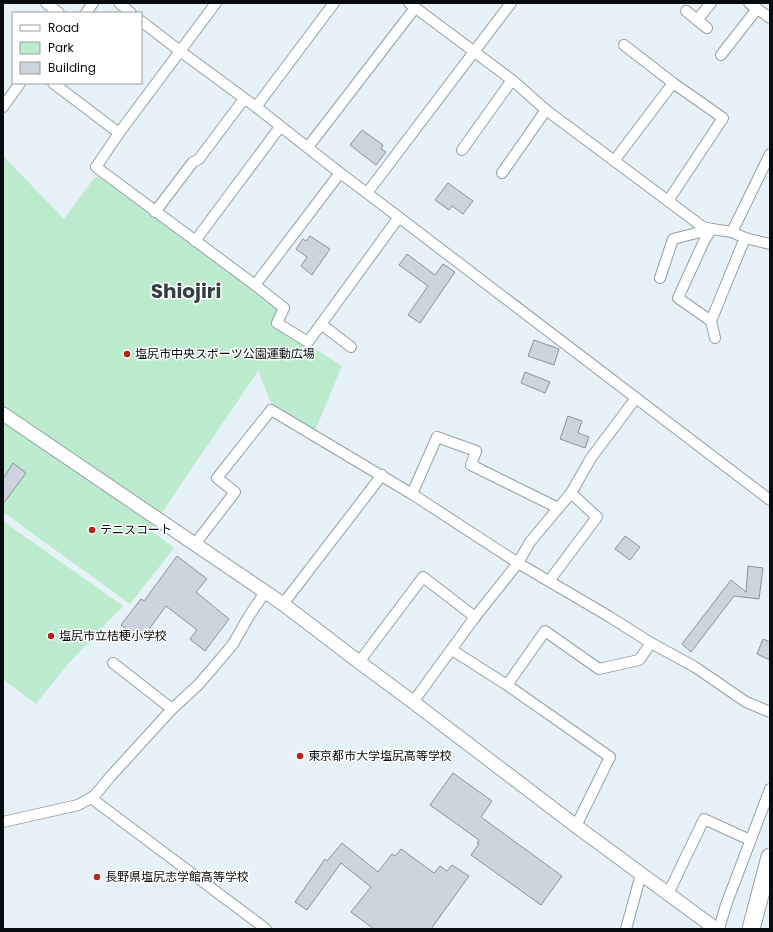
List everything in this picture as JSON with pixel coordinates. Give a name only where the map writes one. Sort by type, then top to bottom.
[{"type":"highway","points":[[752,929],[770,861]]},
{"type":"street","points":[[46,3],[58,12]]},
{"type":"street","points":[[87,12],[94,3]]},
{"type":"street","points":[[216,3],[119,133],[96,168],[284,308],[277,323],[308,342],[399,217]]},
{"type":"street","points":[[256,107],[334,3]]},
{"type":"street","points":[[367,193],[511,3]]},
{"type":"street","points":[[697,20],[711,3]]},
{"type":"street","points":[[308,147],[412,5],[512,80],[546,110],[703,227],[732,232],[745,238],[770,244]]},
{"type":"street","points":[[721,55],[753,6],[770,18]]},
{"type":"street","points":[[686,11],[707,28]]},
{"type":"street","points":[[142,22],[256,107],[340,173],[770,500]]},
{"type":"street","points":[[624,45],[673,83],[723,118],[668,201]]},
{"type":"street","points":[[462,150],[512,80]]},
{"type":"street","points":[[614,161],[673,83]]},
{"type":"street","points":[[3,107],[19,84]]},
{"type":"street","points":[[54,84],[119,133]]},
{"type":"street","points":[[155,212],[193,162],[199,159],[244,99]]},
{"type":"street","points":[[502,173],[546,110]]},
{"type":"street","points":[[195,241],[280,127]]},
{"type":"street","points":[[732,232],[770,154]]},
{"type":"street","points":[[255,285],[340,173]]},
{"type":"street","points":[[660,278],[673,239],[712,229]]},
{"type":"street","points":[[711,321],[678,298],[705,239],[712,229]]},
{"type":"street","points":[[715,338],[711,321],[745,238]]},
{"type":"street","points":[[321,324],[351,346]]},
{"type":"street","points":[[413,702],[475,617],[518,563],[530,542],[570,493],[591,458],[636,398]]},
{"type":"street","points":[[195,544],[235,492],[217,478],[271,410],[342,453],[382,475],[518,563],[695,667],[746,702],[770,712]]},
{"type":"street","points":[[3,414],[283,604],[576,826],[717,929],[770,789]]},
{"type":"street","points":[[412,494],[437,437],[476,451],[471,465],[558,508]]},
{"type":"street","points":[[283,604],[382,475]]},
{"type":"street","points":[[549,581],[597,517],[570,493]]},
{"type":"street","points":[[359,662],[423,577],[475,617]]},
{"type":"street","points":[[3,822],[78,805],[96,794],[172,709],[198,685],[233,644],[265,592]]},
{"type":"street","points":[[507,685],[545,631],[599,668],[639,660],[651,642]]},
{"type":"street","points":[[452,650],[507,685],[610,757],[576,826]]},
{"type":"street","points":[[113,663],[172,709]]},
{"type":"street","points":[[91,798],[266,929]]},
{"type":"street","points":[[668,894],[704,820],[750,840]]},
{"type":"street","points":[[626,929],[641,874]]},
{"type":"green space","points":[[3,156],[64,219],[95,177],[103,178],[278,306],[272,321],[342,366],[315,431],[272,405],[258,371],[150,530],[174,548],[130,604],[3,512]]},
{"type":"green space","points":[[3,521],[123,606],[67,665],[36,704],[3,679]]},
{"type":"building","points":[[362,130],[383,145],[381,149],[386,152],[376,165],[350,145]]},
{"type":"building","points":[[448,183],[473,201],[463,214],[452,206],[449,210],[435,200]]},
{"type":"building","points":[[310,236],[330,249],[312,275],[301,266],[307,257],[296,249],[303,239],[306,241]]},
{"type":"building","points":[[407,254],[435,275],[443,264],[455,272],[420,323],[408,315],[428,286],[399,265]]},
{"type":"building","points":[[534,340],[559,349],[554,365],[528,356]]},
{"type":"building","points":[[525,372],[550,382],[545,393],[521,383]]},
{"type":"building","points":[[568,416],[582,421],[578,433],[589,437],[585,448],[560,439]]},
{"type":"building","points":[[13,463],[26,473],[3,504],[3,479]]},
{"type":"building","points":[[625,536],[640,547],[630,560],[615,549]]},
{"type":"building","points":[[177,556],[207,579],[196,592],[229,619],[205,651],[190,639],[197,630],[166,606],[141,640],[121,625],[141,599],[144,601]]},
{"type":"building","points":[[748,566],[763,568],[759,599],[734,596],[691,652],[682,644],[731,580],[746,592]]},
{"type":"building","points":[[763,639],[770,642],[770,660],[757,654]]},
{"type":"building","points":[[453,773],[492,801],[481,817],[562,876],[541,905],[471,855],[479,844],[477,843],[479,840],[430,805]]},
{"type":"building","points":[[342,843],[378,872],[392,854],[395,856],[401,849],[434,873],[440,866],[447,871],[452,865],[469,876],[431,929],[374,929],[351,912],[371,887],[341,863],[307,910],[295,902],[325,859],[327,861]]},
{"type":"place","name":"塩尻市中央スポーツ公園運動広場","points":[[127,354]]},
{"type":"place","name":"テニスコート","points":[[92,530]]},
{"type":"place","name":"塩尻市立桔梗小学校","points":[[51,636]]},
{"type":"place","name":"東京都市大学塩尻高等学校","points":[[300,756]]},
{"type":"place","name":"長野県塩尻志学館高等学校","points":[[97,877]]},
{"type":"district","name":"Shiojiri","points":[[186,291]]}]
